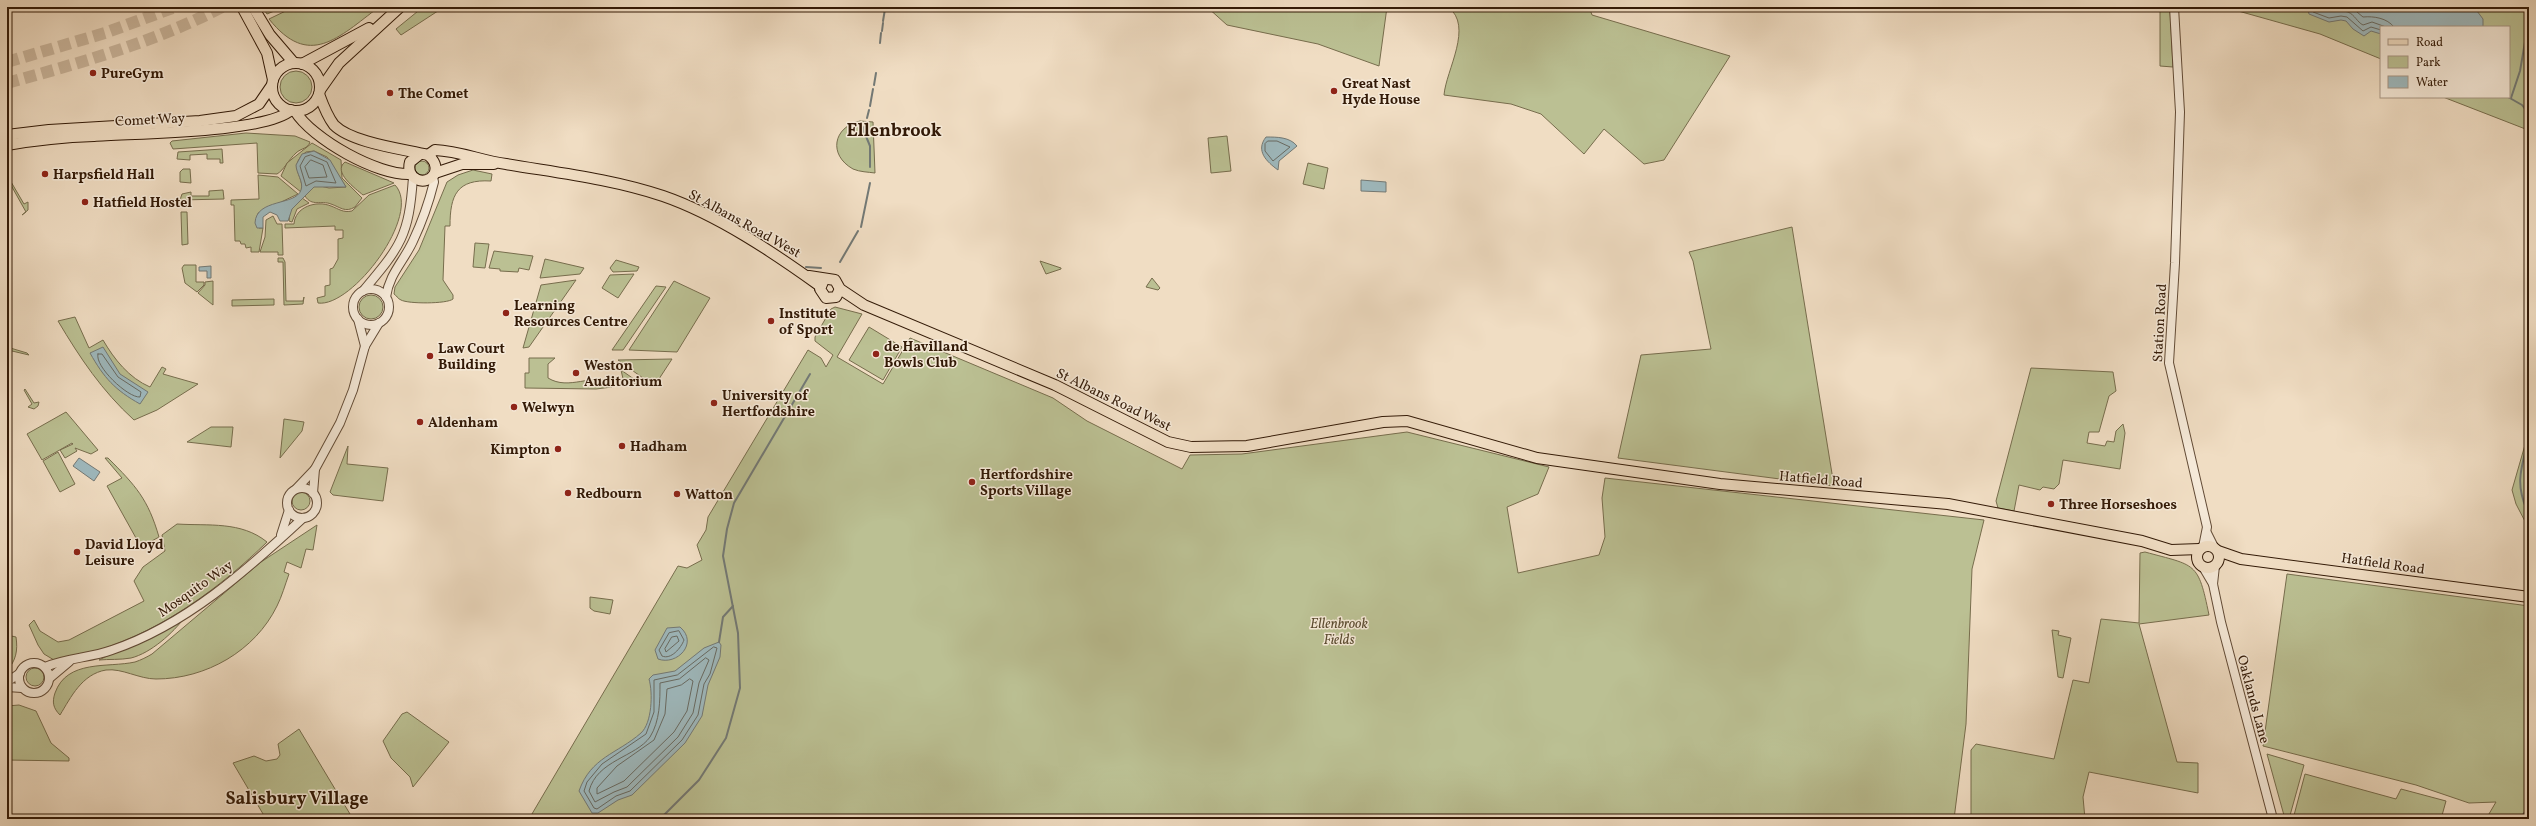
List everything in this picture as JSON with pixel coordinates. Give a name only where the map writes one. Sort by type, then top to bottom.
[{"type":"main road","points":[[242,7],[267,53],[275,98],[284,108],[293,111],[310,106],[339,62],[384,19],[400,7]]},
{"type":"main road","points":[[253,7],[270,35],[298,64],[316,74],[319,92]]},
{"type":"main road","points":[[273,82],[279,70],[298,64],[384,19]]},
{"type":"main road","name":"Comet Way","points":[[7,135],[49,130],[200,121],[236,116],[259,104],[273,82]]},
{"type":"main road","name":"St Albans Road West","points":[[319,92],[329,118],[348,135],[424,155],[435,150],[441,150],[477,156],[502,164]]},
{"type":"main road","name":"Comet Way","points":[[7,145],[63,138],[224,127],[277,119],[293,111]]},
{"type":"main road","name":"St Albans Road West","points":[[293,111],[309,128],[339,148],[376,166],[397,173],[412,175],[423,181],[462,164],[502,164],[602,179],[663,196],[697,210],[823,283],[835,280],[838,293]]},
{"type":"main road","points":[[412,175],[410,162],[424,155],[435,163],[434,175]]},
{"type":"main road","name":"St Albans Road West","points":[[823,283],[821,292],[826,298],[838,293],[1055,385],[1168,442],[1191,447],[1247,446],[1377,423],[1407,422],[1467,439]]},
{"type":"main road","name":"Hatfield Road","points":[[1467,439],[1537,458],[1720,484],[1948,504],[2142,541],[2171,550],[2201,565]]},
{"type":"main road","points":[[2216,565],[2220,558],[2216,549],[2202,548],[2197,556],[2201,565],[2209,568],[2216,565],[2234,557]]},
{"type":"main road","name":"Hatfield Road","points":[[2171,550],[2202,548]]},
{"type":"main road","name":"Hatfield Road","points":[[2216,549],[2234,557],[2529,597]]},
{"type":"street","name":"Station Road","points":[[2174,7],[2180,110],[2175,263],[2169,363],[2207,533],[2216,549]]},
{"type":"street","points":[[365,346],[358,319],[354,313],[354,303],[389,260],[402,240],[411,210],[412,175]]},
{"type":"street","points":[[281,536],[289,510],[288,499],[315,469],[335,435],[347,407],[365,346],[379,323],[388,313],[388,302],[386,297],[389,281],[413,242],[423,220],[434,182],[434,175]]},
{"type":"street","points":[[363,291],[376,290],[386,297]]},
{"type":"street","points":[[358,319],[370,325],[379,323]]},
{"type":"street","points":[[313,493],[315,469]]},
{"type":"street","points":[[289,510],[296,516],[303,518],[309,516],[316,509],[317,502],[313,493],[308,488],[296,489]]},
{"type":"street","name":"Mosquito Way","points":[[45,667],[113,650],[175,621],[231,581],[303,518]]},
{"type":"street","name":"Station Road","points":[[2202,548],[2207,533]]},
{"type":"street","name":"Oaklands Lane","points":[[2201,565],[2213,584],[2221,622],[2273,819]]},
{"type":"street","name":"Oaklands Lane","points":[[2213,584],[2216,565]]},
{"type":"street","name":"Mosquito Way","points":[[50,678],[70,661]]},
{"type":"street","points":[[7,687],[22,688],[27,692],[40,693],[49,684],[50,678],[45,667],[33,663],[23,667],[20,673],[22,688]]},
{"type":"street","points":[[7,682],[20,673]]},
{"type":"green space","points":[[262,7],[284,7],[267,14]]},
{"type":"green space","points":[[294,7],[379,7],[337,38],[324,43],[311,45],[297,43],[284,34],[269,19]]},
{"type":"green space","points":[[423,7],[444,7],[401,35],[396,29]]},
{"type":"green space","points":[[1207,7],[1387,7],[1379,66],[1318,44],[1227,25]]},
{"type":"green space","points":[[1448,7],[1589,7],[1592,15],[1730,56],[1664,160],[1644,164],[1604,129],[1584,154],[1541,114],[1511,104],[1444,95],[1459,37],[1459,25],[1455,15]]},
{"type":"green space","points":[[2160,7],[2170,7],[2173,67],[2160,66]]},
{"type":"green space","points":[[2224,7],[2529,7],[2529,138],[2528,130],[2446,98],[2510,98],[2510,26],[2380,26],[2380,59],[2320,34]]},
{"type":"green space","points":[[293,71],[299,71],[309,78],[312,87],[311,93],[305,100],[299,103],[293,103],[283,96],[280,90],[280,84],[287,74]]},
{"type":"green space","points":[[860,121],[873,122],[875,173],[853,169],[845,163],[837,149],[839,135],[851,124]]},
{"type":"green space","points":[[246,133],[295,136],[310,142],[308,146],[293,155],[282,170],[277,174],[258,173],[257,143],[173,149],[170,143],[172,141]]},
{"type":"green space","points":[[1227,136],[1231,171],[1211,173],[1208,138]]},
{"type":"green space","points":[[312,143],[341,160],[342,178],[362,198],[355,207],[351,209],[343,209],[327,203],[317,203],[311,201],[305,196],[316,185],[329,188],[346,187],[327,157],[314,151],[306,152],[297,162],[302,187],[301,192],[281,176],[287,163]]},
{"type":"green space","points":[[222,149],[223,163],[220,163],[220,159],[207,159],[207,154],[190,155],[190,160],[177,159],[178,152]]},
{"type":"green space","points":[[419,161],[425,161],[429,165],[429,171],[425,175],[419,175],[415,171],[415,165]]},
{"type":"green space","points":[[345,162],[394,183],[363,195],[346,180],[343,175],[341,171]]},
{"type":"green space","points":[[1308,163],[1328,168],[1324,189],[1303,184]]},
{"type":"green space","points":[[7,168],[12,172],[7,175]]},
{"type":"green space","points":[[183,169],[190,169],[191,183],[180,182],[180,172]]},
{"type":"green space","points":[[473,170],[492,174],[491,181],[479,181],[463,186],[454,198],[450,215],[450,226],[445,226],[443,280],[453,295],[453,299],[443,302],[427,303],[411,302],[400,299],[394,294],[395,287],[419,250],[447,182],[458,175]]},
{"type":"green space","points":[[7,175],[24,204],[28,202],[28,210],[26,212],[7,178]]},
{"type":"green space","points":[[258,175],[278,177],[298,194],[258,213],[259,228],[263,228],[259,252],[251,252],[251,247],[246,248],[245,244],[241,244],[240,241],[235,241],[234,205],[231,205],[231,200],[259,199]]},
{"type":"green space","points":[[395,185],[401,199],[400,216],[392,236],[380,257],[365,276],[348,291],[332,301],[318,303],[317,298],[325,296],[325,286],[330,285],[330,269],[333,268],[338,259],[338,239],[343,238],[343,230],[335,230],[335,226],[285,228],[285,224],[294,224],[298,213],[307,206],[325,204],[344,211],[352,211],[369,195]]},
{"type":"green space","points":[[223,190],[224,199],[180,200],[182,194],[191,192],[191,196],[209,196],[209,191]]},
{"type":"green space","points":[[302,198],[309,203],[297,209],[292,222],[289,221],[290,211]]},
{"type":"green space","points":[[181,212],[187,212],[188,244],[182,245]]},
{"type":"green space","points":[[273,216],[277,224],[282,224],[283,255],[278,255],[278,252],[260,252],[265,237],[266,220]]},
{"type":"green space","points":[[1792,227],[1834,486],[1618,458],[1641,355],[1711,349],[1693,261],[1689,252]]},
{"type":"green space","points":[[475,243],[489,244],[485,268],[473,267]]},
{"type":"green space","points":[[494,251],[533,256],[529,270],[519,268],[518,272],[500,271],[500,269],[489,268]]},
{"type":"green space","points":[[278,258],[283,258],[285,262],[286,301],[303,301],[304,297],[303,304],[284,305],[283,262],[278,262]]},
{"type":"green space","points":[[545,259],[584,268],[580,274],[540,278]]},
{"type":"green space","points":[[616,260],[639,267],[637,271],[613,272],[610,268]]},
{"type":"green space","points":[[1040,261],[1061,268],[1061,269],[1046,274]]},
{"type":"green space","points":[[184,265],[196,265],[196,282],[204,282],[204,285],[197,292],[185,283],[182,268]]},
{"type":"green space","points":[[634,274],[618,298],[602,288],[610,275]]},
{"type":"green space","points":[[1152,278],[1160,288],[1158,290],[1146,287]]},
{"type":"green space","points":[[576,280],[529,347],[523,348],[541,285]]},
{"type":"green space","points":[[213,281],[213,305],[198,293],[205,285],[205,282]]},
{"type":"green space","points":[[674,281],[710,298],[677,352],[629,350]]},
{"type":"green space","points":[[656,286],[666,287],[623,350],[612,350]]},
{"type":"green space","points":[[371,295],[380,298],[383,307],[380,316],[371,319],[362,316],[359,307],[362,298]]},
{"type":"green space","points":[[274,299],[274,305],[232,306],[232,300]]},
{"type":"green space","name":"Ellenbrook Fields","points":[[835,307],[862,314],[837,357],[883,384],[910,338],[1053,398],[1087,421],[1182,469],[1190,455],[1242,454],[1407,432],[1549,467],[1538,494],[1507,507],[1518,573],[1599,555],[1605,537],[1602,498],[1605,478],[1984,520],[1972,569],[1966,724],[1954,819],[529,819],[678,566],[687,568],[702,560],[697,545],[706,530],[708,517],[808,350],[821,358],[826,367],[833,355],[815,341],[815,337],[831,309]]},
{"type":"green space","points":[[75,317],[89,348],[103,340],[123,367],[135,379],[142,383],[150,387],[162,367],[166,369],[163,374],[198,384],[157,410],[134,420],[122,409],[92,374],[58,321]]},
{"type":"green space","name":"de Havilland Bowls Club","points":[[869,327],[902,347],[883,380],[849,360]]},
{"type":"green space","points":[[7,347],[29,355],[12,351],[7,354]]},
{"type":"green space","points":[[529,358],[555,358],[548,364],[548,378],[556,382],[572,383],[597,379],[612,382],[612,387],[596,389],[525,388],[525,373],[529,373]]},
{"type":"green space","points":[[672,359],[657,382],[647,381],[618,360]]},
{"type":"green space","points":[[2031,368],[2113,372],[2116,391],[2109,396],[2099,432],[2089,432],[2087,443],[2105,446],[2107,441],[2114,442],[2116,431],[2123,424],[2125,433],[2120,469],[2063,460],[2059,484],[2054,489],[2043,487],[2040,490],[2019,485],[2014,511],[1998,508],[1996,501]]},
{"type":"green space","points":[[621,370],[641,384],[624,383]]},
{"type":"green space","points":[[25,389],[34,403],[39,402],[38,406],[34,409],[28,407],[32,404],[24,390]]},
{"type":"green space","points":[[66,412],[98,450],[91,454],[75,448],[77,451],[65,458],[60,450],[73,444],[72,443],[42,460],[27,434]]},
{"type":"green space","points":[[284,419],[304,422],[302,431],[280,458]]},
{"type":"green space","points":[[211,427],[233,427],[231,447],[187,442]]},
{"type":"green space","points":[[2529,431],[2529,529],[2516,504],[2512,490]]},
{"type":"green space","points":[[348,446],[347,464],[388,468],[383,501],[333,495],[330,492]]},
{"type":"green space","points":[[58,452],[75,484],[60,492],[43,461]]},
{"type":"green space","points":[[105,458],[108,458],[134,485],[155,524],[159,537],[141,547],[107,486],[122,478]]},
{"type":"green space","points":[[301,492],[308,494],[310,501],[308,508],[301,510],[294,508],[292,501],[294,494]]},
{"type":"green space","points":[[177,524],[213,525],[236,528],[257,535],[267,542],[231,575],[211,590],[190,605],[147,630],[125,641],[84,654],[54,660],[44,654],[29,625],[34,620],[40,631],[58,642],[69,640],[144,601],[134,581],[143,567],[165,551],[162,535]]},
{"type":"green space","points":[[317,525],[313,550],[306,549],[301,568],[287,562],[284,572],[289,574],[277,606],[268,622],[242,649],[210,668],[175,678],[150,679],[112,670],[98,672],[90,676],[78,687],[60,715],[54,705],[55,693],[61,682],[69,675],[78,670],[89,667],[135,662],[152,654],[261,562]]},
{"type":"green space","points":[[2145,552],[2175,560],[2192,568],[2202,584],[2209,615],[2139,624],[2177,762],[2198,763],[2198,793],[2089,772],[2083,797],[2085,819],[1971,819],[1971,750],[1976,744],[2054,759],[2073,680],[2089,683],[2101,619],[2139,623],[2140,553]]},
{"type":"green space","points":[[2287,574],[2529,606],[2529,819],[2486,819],[2496,802],[2469,803],[2416,785],[2263,746]]},
{"type":"green space","points":[[590,597],[613,600],[610,614],[594,611],[590,608]]},
{"type":"green space","points":[[185,617],[168,636],[146,652],[131,658],[99,660]]},
{"type":"green space","points":[[2052,630],[2059,631],[2058,635],[2071,638],[2063,678],[2058,677]]},
{"type":"green space","points":[[7,635],[16,637],[17,647],[16,655],[7,671]]},
{"type":"green space","points":[[31,668],[39,668],[44,673],[42,684],[39,686],[31,686],[26,681],[26,673]]},
{"type":"green space","points":[[19,705],[36,711],[51,743],[69,758],[69,761],[7,760],[7,706]]},
{"type":"green space","points":[[407,712],[449,742],[413,787],[410,777],[391,758],[383,741],[402,714]]},
{"type":"green space","points":[[299,729],[353,819],[266,819],[233,763],[254,756],[266,761],[277,759],[280,755],[278,744]]},
{"type":"green space","points":[[2267,754],[2304,765],[2289,819],[2285,819]]},
{"type":"green space","points":[[2305,774],[2396,799],[2401,789],[2446,801],[2441,819],[2293,819]]},
{"type":"water","points":[[2307,7],[2474,7],[2483,19],[2483,26],[2380,26],[2380,34],[2371,31],[2364,36],[2353,29],[2346,21],[2341,20],[2329,22],[2309,14]]},
{"type":"water","points":[[1266,137],[1279,137],[1287,139],[1297,146],[1279,161],[1278,170],[1266,160],[1262,151],[1263,142]]},
{"type":"water","points":[[314,151],[330,160],[346,187],[314,187],[292,209],[288,221],[280,221],[277,215],[270,212],[263,217],[263,228],[257,228],[255,223],[257,215],[262,210],[298,195],[302,187],[296,165],[302,154]]},
{"type":"water","points":[[1361,180],[1386,182],[1386,192],[1361,191]]},
{"type":"water","points":[[211,266],[211,278],[207,278],[207,271],[199,271],[199,267]]},
{"type":"water","points":[[103,347],[120,374],[148,392],[140,404],[124,394],[111,383],[95,362],[90,353]]},
{"type":"water","points":[[79,458],[100,472],[94,481],[73,466]]},
{"type":"water","points":[[680,627],[685,633],[687,640],[683,652],[672,659],[658,659],[655,650],[667,628]]},
{"type":"water","points":[[719,642],[721,645],[720,657],[708,685],[702,716],[685,743],[632,795],[618,800],[598,813],[592,813],[579,791],[590,771],[598,763],[632,740],[645,728],[651,708],[649,679],[653,675],[675,671],[704,648]]},
{"type":"waterway","points":[[883,21],[885,9]]},
{"type":"waterway","points":[[2511,98],[2520,71],[2529,19]]},
{"type":"waterway","points":[[882,31],[883,23]]},
{"type":"waterway","points":[[880,43],[881,33]]},
{"type":"waterway","points":[[874,85],[876,73]]},
{"type":"waterway","points":[[870,106],[873,89]]},
{"type":"waterway","points":[[2510,98],[2522,105],[2529,114]]},
{"type":"waterway","points":[[867,118],[869,110]]},
{"type":"waterway","points":[[865,126],[863,129],[870,146],[870,167]]},
{"type":"waterway","points":[[861,227],[870,183]]},
{"type":"waterway","points":[[840,262],[858,231]]},
{"type":"waterway","points":[[806,267],[821,268]]},
{"type":"waterway","points":[[660,819],[699,780],[726,738],[740,688],[738,633],[723,556],[727,529],[734,503],[810,374]]},
{"type":"waterway","points":[[2529,438],[2520,476],[2520,485],[2524,504],[2529,514]]},
{"type":"waterway","points":[[719,642],[723,617],[733,606]]},
{"type":"waterway","points":[[2520,819],[2529,806]]},
{"type":"tunnel","points":[[7,62],[105,33],[175,7]]},
{"type":"tunnel","points":[[7,83],[117,51],[170,31],[222,7]]},
{"type":"place","name":"PureGym","points":[[93,73]]},
{"type":"place","name":"Great Nast Hyde House","points":[[1334,91]]},
{"type":"place","name":"The Comet","points":[[390,93]]},
{"type":"place","name":"Harpsfield Hall","points":[[45,174]]},
{"type":"place","name":"Hatfield Hostel","points":[[85,202]]},
{"type":"place","name":"Learning Resources Centre","points":[[506,313]]},
{"type":"place","name":"Institute of Sport","points":[[771,321]]},
{"type":"place","name":"de Havilland Bowls Club","points":[[876,354]]},
{"type":"place","name":"Law Court Building","points":[[430,356]]},
{"type":"place","name":"Weston Auditorium","points":[[576,373]]},
{"type":"place","name":"University of Hertfordshire","points":[[714,403]]},
{"type":"place","name":"Welwyn","points":[[514,407]]},
{"type":"place","name":"Aldenham","points":[[420,422]]},
{"type":"place","name":"Hadham","points":[[622,446]]},
{"type":"place","name":"Kimpton","points":[[558,449]]},
{"type":"place","name":"Hertfordshire Sports Village","points":[[972,482]]},
{"type":"place","name":"Redbourn","points":[[568,493]]},
{"type":"place","name":"Watton","points":[[677,494]]},
{"type":"place","name":"Three Horseshoes","points":[[2051,504]]},
{"type":"place","name":"David Lloyd Leisure","points":[[77,552]]},
{"type":"district","name":"Ellenbrook","points":[[894,130]]},
{"type":"district","name":"Salisbury Village","points":[[297,798]]}]
